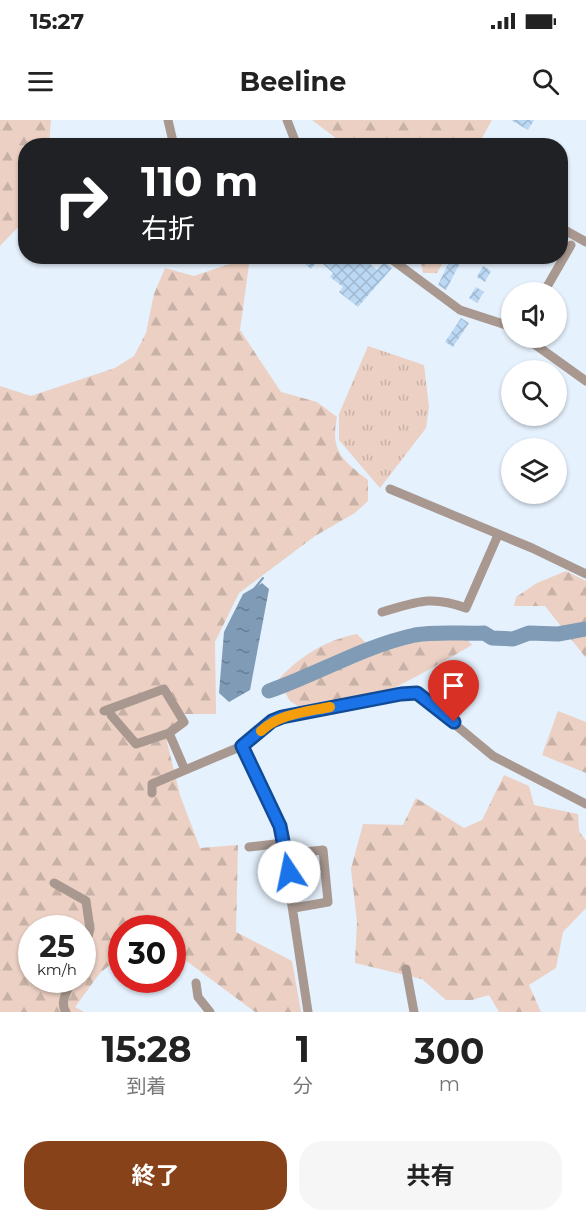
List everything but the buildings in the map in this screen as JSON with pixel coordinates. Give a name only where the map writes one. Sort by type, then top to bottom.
[{"type":"street","points":[[168,120],[172,138]]},
{"type":"street","points":[[287,120],[294,138]]},
{"type":"street","points":[[568,232],[586,242]]},
{"type":"street","points":[[568,249],[570,245]]},
{"type":"street","points":[[398,264],[460,310],[501,323]]},
{"type":"street","points":[[550,282],[559,264]]},
{"type":"street","points":[[540,348],[586,381]]},
{"type":"street","points":[[390,489],[585,571]]},
{"type":"street","points":[[382,612],[442,599],[466,608],[498,535]]},
{"type":"street","points":[[164,689],[184,722],[169,733],[136,744],[107,710],[164,689]]},
{"type":"street","points":[[152,793],[152,784],[242,746],[272,721],[282,717],[417,693],[493,756],[586,804]]},
{"type":"street","points":[[169,733],[185,770]]},
{"type":"street","points":[[242,746],[280,826],[308,1012]]},
{"type":"street","points":[[249,847],[283,843]]},
{"type":"street","points":[[286,854],[323,850],[328,902],[294,908]]},
{"type":"street","points":[[54,883],[86,902],[88,915]]},
{"type":"street","points":[[406,969],[414,1012]]},
{"type":"street","points":[[196,983],[198,997],[210,1012]]},
{"type":"street","points":[[66,993],[63,999],[63,1008],[66,1012]]},
{"type":"green space","points":[[0,120],[51,120],[50,138],[18,138],[18,227],[0,246]]},
{"type":"green space","points":[[312,120],[492,120],[482,138],[336,138]]},
{"type":"green space","points":[[229,264],[249,264],[240,330],[281,392],[317,402],[337,417],[335,438],[340,454],[368,480],[368,501],[355,513],[315,536],[239,593],[215,642],[216,714],[184,714],[167,742],[180,795],[200,848],[238,845],[236,932],[292,961],[301,1012],[255,1012],[186,961],[186,915],[108,915],[108,967],[96,978],[96,915],[18,915],[18,993],[85,993],[75,1007],[84,1012],[0,1012],[0,386],[31,396],[115,368],[134,356],[146,333],[154,294],[165,268],[194,276]]},
{"type":"green space","points":[[421,264],[442,264],[437,273],[423,273]]},
{"type":"green space","points":[[368,346],[424,365],[429,407],[426,428],[380,488],[339,440],[339,414]]},
{"type":"green space","points":[[566,571],[586,581],[586,658],[545,606],[514,606],[516,597],[537,583]]},
{"type":"green space","points":[[456,626],[472,645],[395,687],[335,710],[312,715],[290,701],[278,680],[304,656],[335,640],[357,634],[374,651]]},
{"type":"green space","points":[[558,711],[586,722],[586,773],[542,755]]},
{"type":"green space","points":[[504,775],[529,786],[534,805],[578,814],[579,831],[586,841],[586,908],[563,932],[556,968],[529,985],[541,1012],[499,1012],[489,995],[472,1000],[446,1000],[422,979],[355,963],[357,922],[351,869],[363,824],[403,825],[416,798],[464,828],[482,820]]},
{"type":"water","points":[[262,583],[269,589],[250,690],[229,702],[219,693],[224,632],[243,594]]},
{"type":"waterway","points":[[254,589],[263,578]]},
{"type":"waterway","points":[[269,691],[359,653],[415,635],[484,633],[492,638],[513,639],[529,633],[558,634],[586,629]]},
{"type":"slow traffic","points":[[261,731],[272,721],[282,717],[330,707]]},
{"type":"route","points":[[289,872],[280,826],[242,746],[272,721],[282,717],[401,694],[417,693],[454,722]]}]
